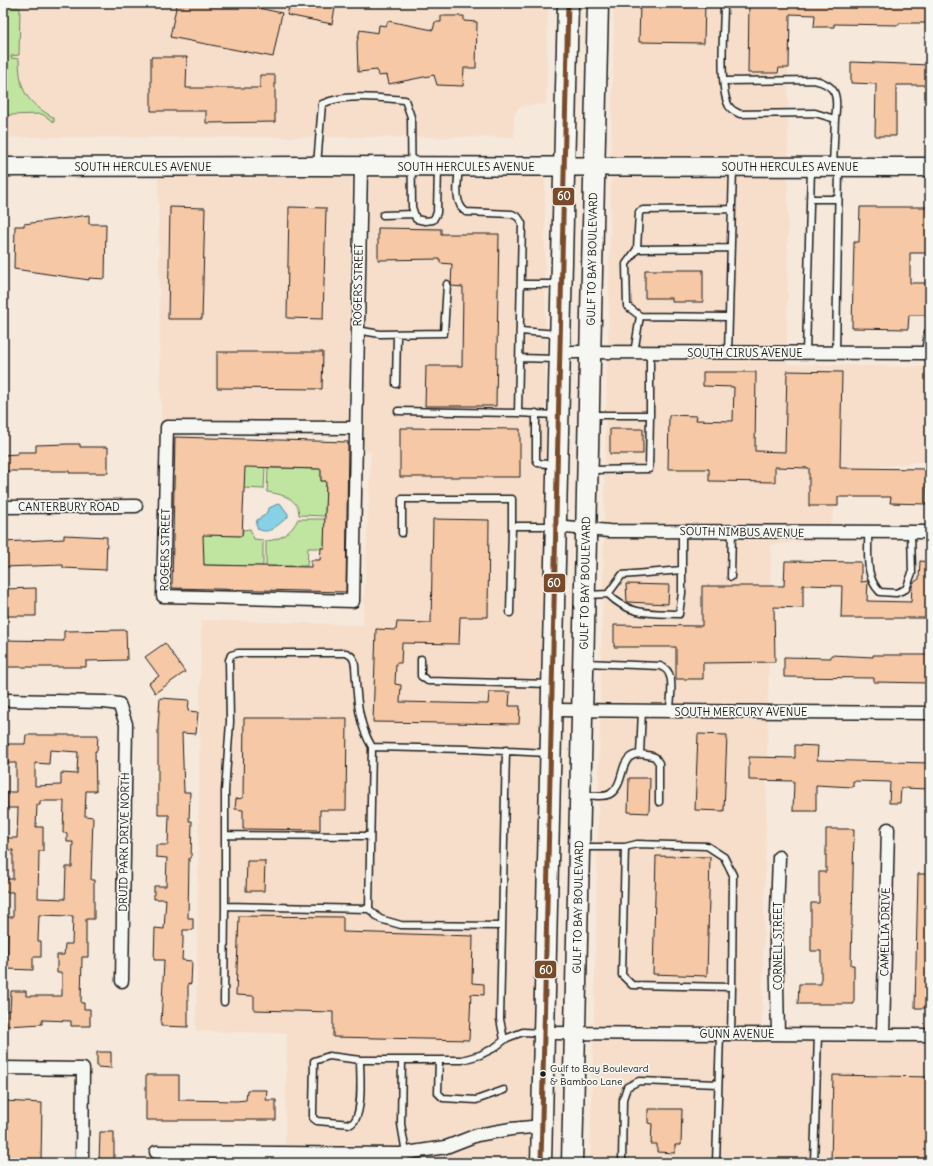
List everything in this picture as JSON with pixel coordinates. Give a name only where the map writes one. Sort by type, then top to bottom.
[{"type":"main road","points":[[541,1163],[568,3]]},
{"type":"main road","name":"GULF TO BAY BOULEVARD","points":[[572,1163],[586,596],[586,528],[598,3]]},
{"type":"street","name":"SOUTH HERCULES AVENUE","points":[[3,168],[316,166],[930,167]]},
{"type":"street","name":"ROGERS STREET","points":[[356,428],[167,427],[163,596],[353,601],[356,428],[357,330],[360,166]]},
{"type":"street","name":"SOUTH CIRUS AVENUE","points":[[559,348],[590,353],[928,354]]},
{"type":"street","name":"CANTERBURY ROAD","points":[[3,507],[136,506]]},
{"type":"street","name":"SOUTH NIMBUS AVENUE","points":[[555,526],[609,531],[930,532]]},
{"type":"street","name":"DRUID PARK DRIVE NORTH","points":[[3,700],[104,702],[119,704],[126,724],[122,981]]},
{"type":"street","name":"SOUTH MERCURY AVENUE","points":[[552,710],[930,713]]},
{"type":"street","name":"CAMELLIA DRIVE","points":[[883,1034],[888,829]]},
{"type":"street","name":"CORNELL STREET","points":[[778,1034],[776,940],[779,858]]},
{"type":"street","name":"GUNN AVENUE","points":[[544,1033],[930,1035]]},
{"type":"street","points":[[3,1068],[83,1069],[82,1163]]},
{"type":"street","points":[[156,1152],[406,1153],[446,1147],[477,1135],[511,1129],[542,1126]]},
{"type":"lane","points":[[724,3],[724,81],[727,102],[732,110],[740,114],[816,113],[835,119]]},
{"type":"lane","points":[[724,81],[814,80],[822,81],[828,84],[836,95],[837,106],[835,119],[838,199],[836,353]]},
{"type":"lane","points":[[316,166],[322,104],[333,98],[381,98],[405,100],[411,117],[412,207],[416,219],[425,221],[433,220],[437,213],[438,167]]},
{"type":"lane","points":[[459,167],[458,202],[460,208],[466,212],[512,214],[518,217],[522,223],[518,412]]},
{"type":"lane","points":[[728,353],[733,167]]},
{"type":"lane","points":[[806,353],[811,167]]},
{"type":"lane","points":[[810,199],[838,199]]},
{"type":"lane","points":[[729,317],[640,316],[627,306],[626,264],[637,249],[639,212],[643,210],[732,209]]},
{"type":"lane","points":[[383,215],[414,214]]},
{"type":"lane","points":[[637,249],[731,248]]},
{"type":"lane","points":[[357,330],[380,334],[444,333],[447,284]]},
{"type":"lane","points":[[521,284],[561,284]]},
{"type":"lane","points":[[634,353],[640,316]]},
{"type":"lane","points":[[928,354],[928,332],[930,331]]},
{"type":"lane","points":[[520,332],[559,348]]},
{"type":"lane","points":[[396,384],[397,334]]},
{"type":"lane","points":[[519,358],[559,348]]},
{"type":"lane","points":[[588,470],[649,469],[650,353]]},
{"type":"lane","points":[[398,411],[518,412],[558,415]]},
{"type":"lane","points":[[536,414],[536,459],[538,463],[542,465],[557,465]]},
{"type":"lane","points":[[589,415],[650,415]]},
{"type":"lane","points":[[402,533],[402,499],[512,499],[510,613]]},
{"type":"lane","points":[[512,526],[555,526]]},
{"type":"lane","points":[[608,594],[619,605],[640,613],[679,614],[682,593],[682,531]]},
{"type":"lane","points":[[731,577],[732,532]]},
{"type":"lane","points":[[868,532],[869,573],[871,580],[880,592],[896,593],[906,588],[912,573],[911,532]]},
{"type":"lane","points":[[586,596],[608,594],[622,575],[682,570]]},
{"type":"lane","points":[[224,1002],[226,835],[225,790],[230,722],[229,660],[231,655],[238,653],[346,653],[352,655],[355,666],[357,708],[372,747],[369,909]]},
{"type":"lane","points":[[421,659],[421,676],[428,681],[552,684]]},
{"type":"lane","points":[[584,663],[660,666],[667,668],[671,674],[670,711]]},
{"type":"lane","points":[[640,754],[642,711]]},
{"type":"lane","points":[[372,747],[506,750],[550,753]]},
{"type":"lane","points":[[504,1040],[500,1019],[506,750]]},
{"type":"lane","points":[[581,795],[610,794],[614,790],[628,758],[640,754],[655,757],[659,763],[659,802]]},
{"type":"lane","points":[[226,835],[370,836]]},
{"type":"lane","points":[[580,847],[625,847],[637,844],[707,846],[724,857],[732,876],[732,987],[718,1084],[716,1163]]},
{"type":"lane","points":[[625,847],[622,975],[632,985],[732,987]]},
{"type":"lane","points":[[225,906],[369,909],[380,919],[401,925],[502,926]]},
{"type":"lane","points":[[360,1060],[359,1113],[355,1122],[351,1124],[317,1121],[313,1118],[314,1061],[329,1056],[360,1060],[462,1060],[480,1055],[494,1048],[504,1040],[523,1032],[544,1033]]},
{"type":"lane","points":[[814,1163],[818,1034]]},
{"type":"lane","points":[[402,1060],[401,1124],[406,1153]]},
{"type":"lane","points":[[439,1060],[438,1093],[443,1098],[476,1100],[504,1090]]},
{"type":"lane","points":[[622,1163],[623,1099],[627,1087],[639,1081],[718,1084]]},
{"type":"shaded area","points":[[3,3],[548,3],[546,104],[525,105],[518,109],[514,116],[514,137],[3,137]]},
{"type":"shaded area","points":[[614,3],[788,3],[788,160],[611,159]]},
{"type":"shaded area","points":[[611,173],[788,174],[787,346],[608,346]]},
{"type":"shaded area","points":[[158,174],[352,174],[348,421],[168,419],[161,425]]},
{"type":"shaded area","points":[[369,174],[545,174],[546,593],[534,1120],[509,1121],[475,1127],[443,1140],[399,1147],[285,1145],[287,1033],[196,1031],[201,620],[363,625],[371,452],[364,451]]},
{"type":"shaded area","points":[[607,360],[787,360],[787,364],[930,367],[930,500],[925,461],[841,472],[831,525],[604,523]]},
{"type":"shaded area","points":[[604,538],[815,540],[771,545],[768,705],[600,703]]},
{"type":"shaded area","points":[[600,718],[768,719],[762,1027],[594,1026]]},
{"type":"shaded area","points":[[593,1040],[930,1042],[930,1163],[590,1163]]},
{"type":"shaded area","points":[[534,1134],[533,1163],[327,1163],[327,1161],[401,1161],[447,1154],[479,1141]]},
{"type":"green space","points":[[7,3],[20,3],[18,5],[11,5],[11,8],[20,8],[19,55],[11,56],[11,58],[19,59],[21,80],[26,95],[44,112],[54,118],[54,122],[42,114],[6,115]]},
{"type":"green space","points":[[206,465],[265,467],[264,489],[244,488]]},
{"type":"green space","points":[[268,468],[321,469],[321,481],[326,481],[325,516],[299,515],[298,509],[293,501],[278,494],[267,492]]},
{"type":"green space","points":[[298,519],[325,519],[324,548],[308,548],[307,566],[266,566],[266,541],[281,537],[293,528]]},
{"type":"green space","points":[[250,529],[254,539],[263,540],[263,566],[204,565],[199,534],[242,536],[243,530]]},
{"type":"water","points":[[280,503],[288,514],[288,517],[270,530],[262,531],[258,529],[256,525],[257,520],[265,515],[269,508]]},
{"type":"building","points":[[177,3],[234,3],[282,13],[273,57],[170,37]]},
{"type":"building","points":[[290,3],[336,3],[332,24],[287,15]]},
{"type":"building","points":[[640,3],[705,3],[704,43],[639,42]]},
{"type":"building","points":[[749,3],[930,3],[930,23],[899,23],[899,25],[834,24],[834,27],[814,27],[815,15],[790,14],[789,68],[779,68],[778,73],[748,73]]},
{"type":"building","points":[[441,16],[464,16],[464,21],[477,22],[476,68],[464,68],[463,86],[437,85],[434,75],[389,84],[387,75],[378,76],[377,70],[358,72],[357,42],[360,30],[378,33],[379,25],[386,26],[388,21],[433,30],[435,22],[441,22]]},
{"type":"building","points":[[151,57],[187,57],[186,88],[260,88],[260,75],[275,75],[275,122],[206,123],[206,111],[151,111]]},
{"type":"building","points":[[851,62],[930,65],[930,85],[896,85],[896,136],[875,136],[876,84],[851,83]]},
{"type":"building","points":[[170,207],[205,208],[202,319],[168,319]]},
{"type":"building","points":[[289,207],[326,208],[323,319],[287,318]]},
{"type":"building","points":[[860,207],[930,207],[930,253],[910,253],[910,283],[930,283],[930,315],[909,315],[908,329],[852,328],[854,242],[859,242]]},
{"type":"building","points":[[89,215],[89,224],[106,224],[105,279],[89,278],[89,280],[14,269],[15,226],[24,226],[24,224]]},
{"type":"building","points":[[378,228],[441,229],[441,234],[499,234],[496,406],[425,406],[426,366],[462,366],[463,287],[451,286],[452,264],[440,263],[440,259],[378,260]]},
{"type":"building","points":[[645,270],[703,270],[703,302],[672,302],[672,298],[645,298]]},
{"type":"building","points":[[217,352],[323,352],[322,389],[217,388]]},
{"type":"building","points":[[787,371],[842,372],[840,468],[927,469],[926,504],[890,503],[891,497],[838,497],[838,506],[809,506],[809,468],[775,467],[775,482],[709,481],[709,469],[668,469],[669,415],[697,416],[696,420],[733,421],[734,387],[703,386],[703,372],[756,372],[755,451],[785,452]]},
{"type":"building","points":[[400,428],[520,429],[520,477],[400,477]]},
{"type":"building","points":[[610,429],[643,429],[643,454],[610,454]]},
{"type":"building","points":[[175,437],[348,442],[346,592],[172,588]],"holes":[[[245,467],[321,469],[321,481],[326,481],[324,548],[321,548],[320,560],[311,560],[311,567],[204,565],[203,535],[242,536]]]},
{"type":"building","points":[[80,444],[80,447],[108,447],[108,473],[69,473],[69,471],[3,471],[3,455],[18,454],[18,452],[36,452],[36,445]]},
{"type":"building","points":[[433,519],[489,520],[488,617],[460,617],[459,644],[402,643],[401,663],[396,663],[395,684],[401,685],[400,702],[488,704],[489,692],[510,692],[509,706],[520,706],[519,724],[373,722],[376,629],[396,630],[397,622],[431,623]]},
{"type":"building","points":[[64,535],[107,537],[106,570],[63,568],[63,565],[3,567],[3,542],[64,539]]},
{"type":"building","points":[[785,561],[861,562],[861,582],[868,581],[867,601],[911,602],[913,583],[919,579],[920,561],[930,562],[930,618],[841,618],[842,586],[803,585],[803,608],[774,607],[775,662],[703,663],[703,679],[676,679],[676,647],[614,647],[614,625],[702,626],[702,586],[784,586]]},
{"type":"building","points":[[626,584],[669,585],[668,604],[627,602]]},
{"type":"building","points":[[36,588],[36,616],[3,616],[3,589]]},
{"type":"building","points":[[126,630],[127,660],[86,661],[86,667],[3,667],[3,640],[64,641],[64,631]]},
{"type":"building","points":[[165,643],[185,672],[155,693],[149,683],[159,676],[145,657]]},
{"type":"building","points":[[831,655],[873,657],[873,655],[930,655],[930,683],[874,682],[874,678],[784,677],[784,657],[831,658]]},
{"type":"building","points":[[160,698],[189,700],[188,711],[198,712],[196,734],[182,733],[184,792],[190,792],[189,821],[192,821],[191,858],[189,858],[188,918],[193,918],[193,930],[183,930],[182,960],[192,961],[191,984],[188,983],[188,1027],[161,1026],[164,960],[154,960],[155,928],[164,929],[166,899],[154,899],[154,886],[166,886],[167,858],[156,857],[156,845],[168,845],[169,815],[158,815],[158,727]]},
{"type":"building","points":[[244,718],[347,718],[346,810],[320,810],[320,830],[243,829],[243,810],[235,809],[236,799],[243,798]]},
{"type":"building","points":[[698,734],[727,735],[724,811],[695,810]]},
{"type":"building","points":[[26,735],[98,735],[97,751],[95,751],[96,791],[86,791],[85,816],[93,817],[91,880],[94,880],[94,919],[86,919],[86,944],[88,944],[88,957],[82,957],[81,1003],[84,1003],[84,1009],[90,1009],[90,1026],[71,1026],[71,1021],[42,1020],[42,1024],[6,1026],[6,1010],[10,1011],[11,991],[26,991],[26,996],[62,996],[62,973],[57,973],[57,955],[64,955],[65,944],[72,944],[73,916],[39,915],[38,941],[41,941],[41,957],[33,957],[33,970],[7,969],[8,933],[3,933],[4,917],[13,917],[13,892],[4,892],[4,879],[13,879],[13,850],[6,850],[6,838],[17,838],[18,808],[7,808],[7,792],[16,792],[16,763],[8,763],[8,744],[25,744]],"holes":[[[50,750],[78,752],[77,774],[61,773],[61,785],[35,786],[35,763],[49,764]],[[40,801],[64,801],[63,833],[67,833],[67,842],[73,842],[72,867],[66,867],[65,899],[38,898],[39,851],[43,851],[43,827],[36,827],[37,805],[40,805]]]},
{"type":"building","points":[[795,745],[818,746],[817,760],[930,763],[930,789],[901,788],[900,803],[889,803],[890,782],[853,781],[853,787],[816,785],[816,811],[793,811],[794,781],[749,780],[749,757],[795,758]]},
{"type":"building","points":[[629,778],[650,778],[649,813],[628,812]]},
{"type":"building","points":[[826,829],[854,829],[851,965],[854,965],[854,1004],[798,1004],[799,984],[821,984],[821,951],[811,951],[811,903],[819,903],[819,872],[826,872]]},
{"type":"building","points":[[656,856],[710,857],[707,976],[653,974]]},
{"type":"building","points":[[247,861],[265,861],[264,891],[246,891]]},
{"type":"building","points":[[918,874],[930,874],[930,1008],[915,1008]]},
{"type":"building","points":[[239,916],[343,917],[343,932],[473,936],[472,983],[484,984],[484,995],[471,994],[469,1040],[333,1037],[333,1012],[254,1010],[254,996],[236,995]]},
{"type":"building","points":[[97,1052],[111,1052],[111,1068],[97,1067]]},
{"type":"building","points":[[146,1075],[179,1075],[179,1100],[246,1100],[247,1090],[267,1090],[266,1100],[276,1100],[276,1120],[146,1120]]},
{"type":"building","points":[[833,1075],[930,1077],[930,1163],[831,1163]]},
{"type":"building","points":[[3,1101],[42,1103],[41,1163],[3,1163]]},
{"type":"building","points":[[648,1109],[682,1109],[681,1145],[675,1145],[675,1153],[657,1152],[657,1144],[651,1144],[652,1124],[648,1123]]},
{"type":"building","points":[[100,1132],[114,1132],[114,1163],[99,1163]]},
{"type":"transit line","name":"60","points":[[541,1163],[568,3]]},
{"type":"place","name":"Gulf to Bay Boulevard & Bamboo Lane","points":[[543,1074]]}]
